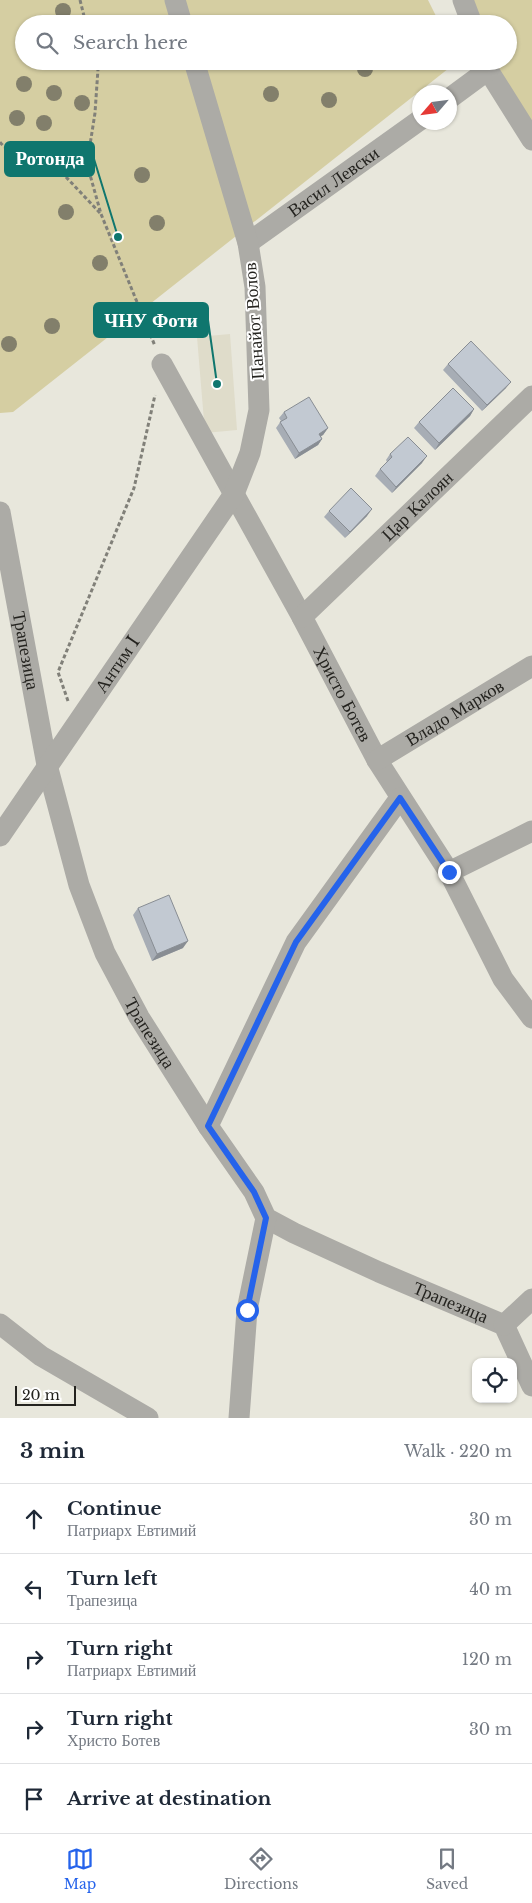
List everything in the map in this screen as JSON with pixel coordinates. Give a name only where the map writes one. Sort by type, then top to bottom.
[{"type":"street","points":[[175,0],[179,15]]},
{"type":"street","points":[[463,0],[469,15]]},
{"type":"street","name":"Панайот Волов","points":[[197,70],[248,244],[255,287],[259,410],[250,452],[234,494]]},
{"type":"street","points":[[457,92],[482,70]]},
{"type":"street","points":[[489,70],[532,140]]},
{"type":"street","name":"Васил Левски","points":[[248,244],[412,126]]},
{"type":"street","name":"Христо Ботев","points":[[162,364],[302,617],[377,760],[449,872],[503,979],[532,1018]]},
{"type":"street","name":"Цар Калоян","points":[[302,617],[532,396]]},
{"type":"street","name":"Антим I","points":[[0,836],[234,494]]},
{"type":"street","name":"Трапезица","points":[[0,512],[47,765],[79,884],[105,953],[139,1017],[208,1126],[254,1192],[266,1218],[362,1264],[504,1326],[532,1386]]},
{"type":"street","name":"Владо Марков","points":[[377,760],[532,666]]},
{"type":"street","points":[[208,1126],[296,942],[400,798]]},
{"type":"street","points":[[449,872],[532,831]]},
{"type":"street","points":[[239,1418],[247,1310],[266,1218]]},
{"type":"street","points":[[504,1326],[532,1299]]},
{"type":"street","points":[[0,1324],[41,1356],[148,1418]]},
{"type":"path","points":[[80,0],[84,15]]},
{"type":"path","points":[[76,723],[58,672],[134,488],[162,364],[101,214],[87,164],[96,113],[98,70]]},
{"type":"path","points":[[0,142],[3,146],[24,156],[49,159],[101,214]]},
{"type":"shaded area","points":[[0,0],[428,0],[436,15],[15,15],[15,70],[447,70],[428,85],[412,85],[412,97],[13,412],[0,413]]},
{"type":"shaded area","points":[[461,0],[532,0],[532,131],[499,70],[517,70],[517,15],[469,15]]},
{"type":"shaded area","points":[[230,334],[237,430],[205,433],[197,337]]},
{"type":"building","points":[[471,341],[511,382],[487,405],[448,364]]},
{"type":"building","points":[[453,388],[474,409],[439,443],[419,422]]},
{"type":"building","points":[[309,397],[328,428],[319,434],[322,439],[299,453],[280,422],[287,418],[284,412]]},
{"type":"building","points":[[408,437],[427,456],[396,487],[380,469],[392,457],[390,454]]},
{"type":"building","points":[[351,488],[372,509],[350,532],[329,511]]},
{"type":"building","points":[[169,895],[188,941],[157,954],[138,908]]},
{"type":"place","name":"Ротонда","points":[[118,237]]},
{"type":"place","name":"ЧНУ Фоти","points":[[217,384]]},
{"type":"route","points":[[247,1310],[266,1218],[254,1192],[208,1126],[296,942],[400,798],[449,872]]}]
